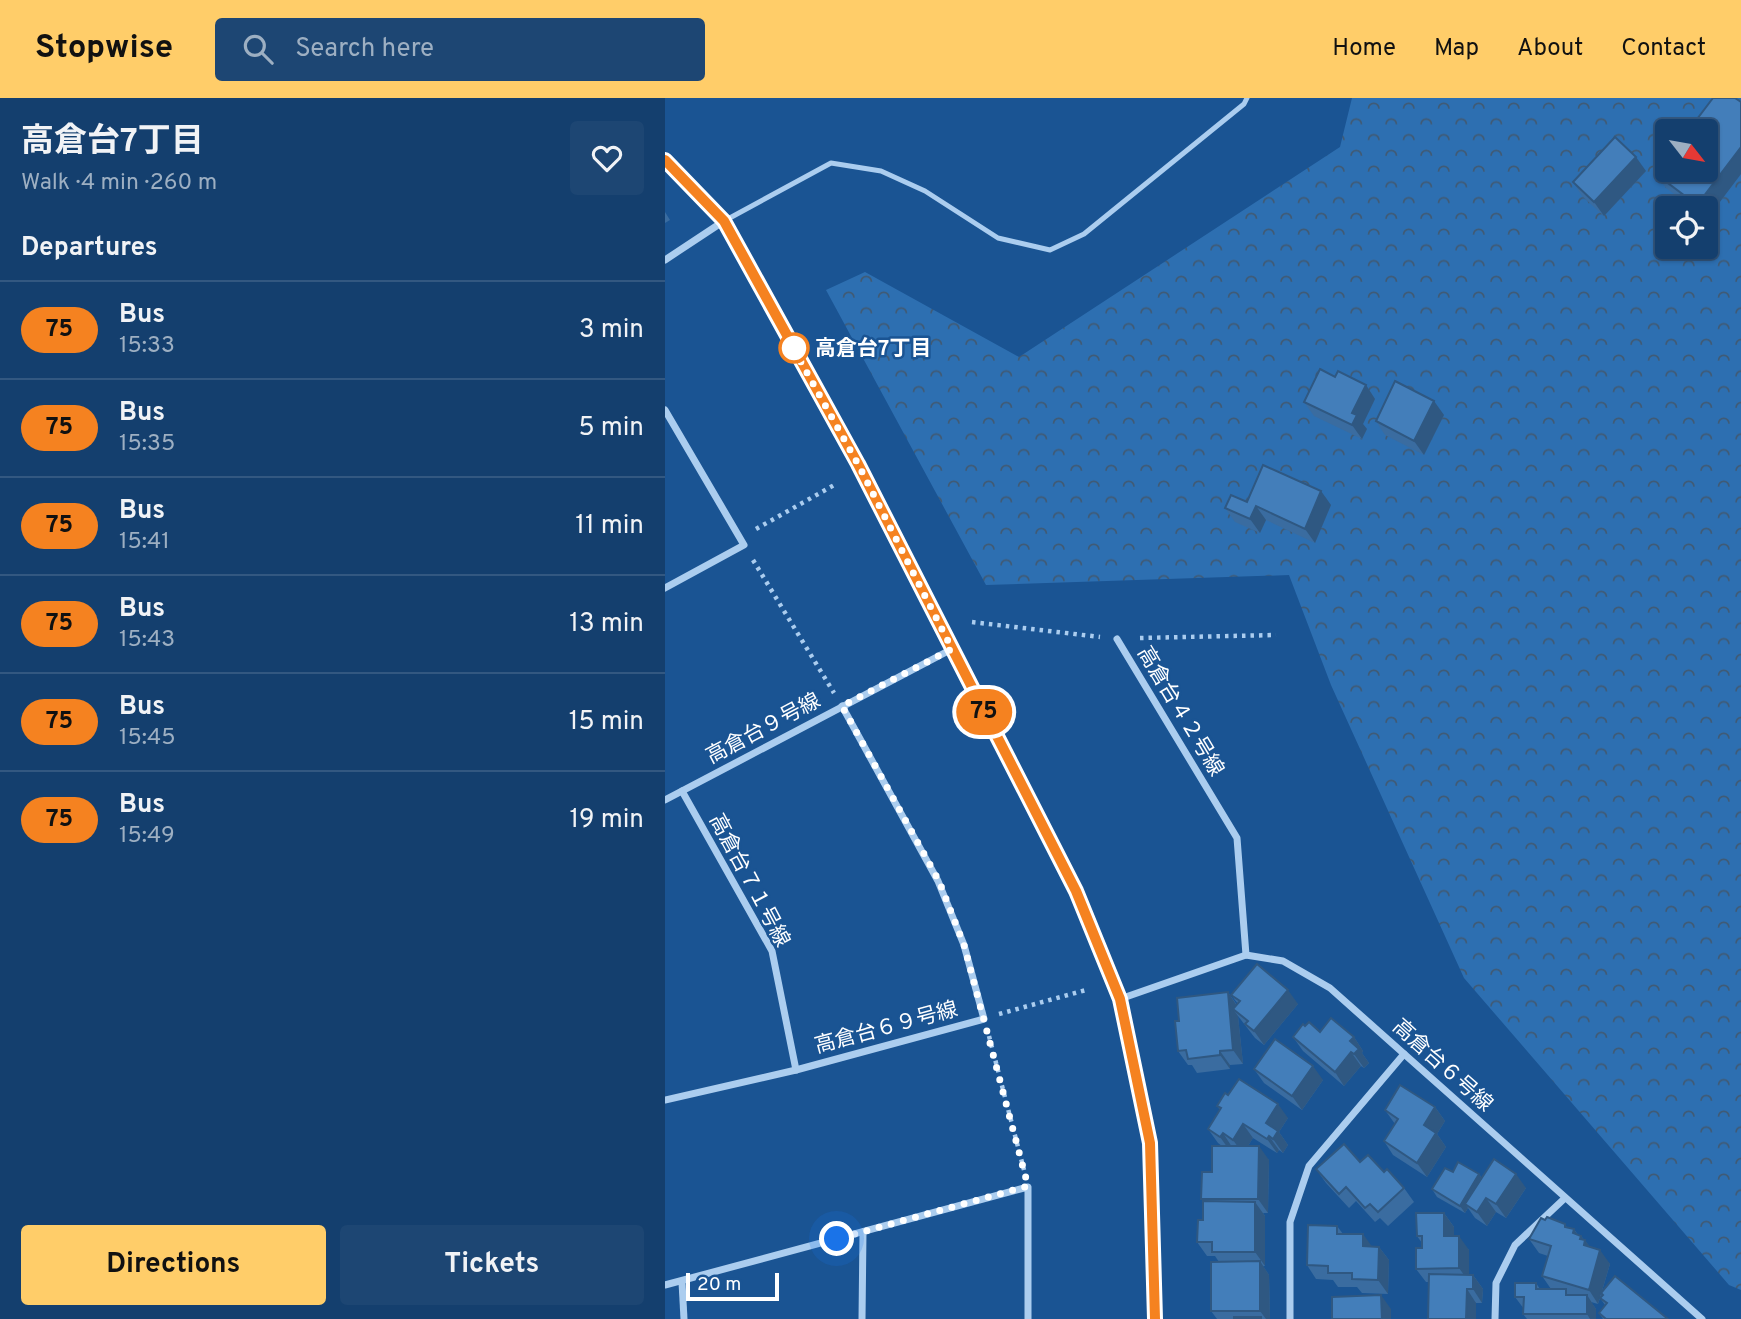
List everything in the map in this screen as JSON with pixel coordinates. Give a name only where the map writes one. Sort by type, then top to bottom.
[{"type":"street","points":[[665,159],[724,221],[858,464],[1076,891],[1120,999],[1150,1143],[1155,1319]]},
{"type":"street","points":[[665,260],[724,221]]},
{"type":"street","points":[[665,410],[742,541],[665,588]]},
{"type":"street","name":"高倉台４２号線","points":[[1117,639],[1237,838],[1246,955]]},
{"type":"street","name":"高倉台９号線","points":[[665,800],[952,649]]},
{"type":"street","name":"高倉台６９号線","points":[[665,1100],[796,1070],[984,1019],[964,945],[939,881],[842,706]]},
{"type":"street","name":"高倉台７１号線","points":[[682,791],[772,951],[796,1070]]},
{"type":"street","name":"高倉台６号線","points":[[1120,999],[1246,955],[1283,961],[1330,988],[1702,1319]]},
{"type":"street","points":[[1290,1319],[1290,1222],[1309,1166],[1404,1054]]},
{"type":"street","points":[[665,1285],[1028,1186],[1028,1319]]},
{"type":"street","points":[[1495,1319],[1496,1283],[1514,1245],[1566,1198]]},
{"type":"street","points":[[862,1319],[863,1232]]},
{"type":"street","points":[[682,1282],[684,1319]]},
{"type":"lane","points":[[724,221],[831,163],[881,171],[925,191],[998,238],[1050,250],[1084,234],[1244,104],[1247,98]]},
{"type":"path","points":[[836,484],[742,541],[842,706]]},
{"type":"path","points":[[972,622],[1117,639]]},
{"type":"path","name":"高倉台４２号線","points":[[1117,639],[1276,635]]},
{"type":"path","points":[[1028,1186],[984,1019],[1086,989]]},
{"type":"green space","points":[[1352,98],[1741,98],[1741,1290],[1729,1285],[1464,978],[1331,685],[1289,575],[986,585],[826,290],[865,272],[1019,357],[1340,147]]},
{"type":"building","points":[[1713,98],[1735,98],[1741,102],[1741,147],[1719,176],[1719,119],[1697,119]]},
{"type":"building","points":[[1615,137],[1636,157],[1594,202],[1573,182]]},
{"type":"building","points":[[1667,182],[1714,182],[1704,196],[1685,196]]},
{"type":"building","points":[[1320,369],[1335,377],[1338,371],[1366,385],[1352,413],[1357,415],[1352,425],[1304,402]]},
{"type":"building","points":[[1395,381],[1434,401],[1414,441],[1376,421]]},
{"type":"building","points":[[1263,465],[1321,491],[1305,529],[1256,506],[1250,519],[1225,508],[1231,495],[1247,502]]},
{"type":"building","points":[[1257,964],[1288,990],[1254,1031],[1245,1024],[1248,1021],[1233,1009],[1240,1001],[1231,995]]},
{"type":"building","points":[[1228,992],[1233,1050],[1220,1051],[1220,1055],[1188,1059],[1186,1050],[1178,1051],[1175,1021],[1179,1021],[1177,998]]},
{"type":"building","points":[[1331,1018],[1354,1037],[1350,1041],[1359,1049],[1354,1054],[1351,1052],[1335,1072],[1293,1037],[1303,1024],[1305,1026],[1309,1022],[1320,1032]]},
{"type":"building","points":[[1275,1039],[1313,1066],[1292,1096],[1254,1069]]},
{"type":"building","points":[[1239,1079],[1278,1104],[1266,1123],[1278,1131],[1273,1139],[1269,1136],[1267,1139],[1243,1124],[1233,1140],[1223,1133],[1220,1137],[1208,1129],[1221,1108],[1217,1106],[1225,1093],[1228,1095]]},
{"type":"building","points":[[1400,1085],[1435,1107],[1424,1125],[1436,1133],[1417,1163],[1384,1141],[1398,1119],[1385,1110]]},
{"type":"building","points":[[1344,1144],[1360,1162],[1368,1155],[1384,1172],[1387,1169],[1404,1188],[1378,1212],[1370,1204],[1365,1208],[1346,1187],[1339,1194],[1316,1169]]},
{"type":"building","points":[[1212,1146],[1259,1146],[1258,1199],[1201,1199],[1202,1172],[1212,1172]]},
{"type":"building","points":[[1494,1159],[1516,1174],[1496,1204],[1486,1198],[1477,1212],[1465,1204]]},
{"type":"building","points":[[1458,1162],[1479,1174],[1460,1206],[1432,1189],[1445,1168],[1453,1172]]},
{"type":"building","points":[[1203,1201],[1255,1202],[1255,1252],[1212,1252],[1212,1242],[1197,1242],[1198,1220],[1203,1220]]},
{"type":"building","points":[[1416,1213],[1444,1213],[1444,1236],[1459,1236],[1459,1268],[1416,1269],[1416,1248],[1422,1248],[1422,1236],[1417,1236]]},
{"type":"building","points":[[1547,1217],[1574,1229],[1573,1233],[1585,1240],[1584,1245],[1600,1250],[1589,1290],[1542,1276],[1551,1246],[1529,1239],[1541,1218],[1545,1220]]},
{"type":"building","points":[[1308,1225],[1337,1226],[1337,1234],[1363,1234],[1363,1246],[1379,1247],[1378,1280],[1352,1279],[1352,1273],[1328,1273],[1328,1266],[1307,1265]]},
{"type":"building","points":[[1260,1261],[1260,1311],[1211,1311],[1211,1262]]},
{"type":"building","points":[[1429,1274],[1473,1275],[1473,1289],[1467,1289],[1466,1319],[1428,1319]]},
{"type":"building","points":[[1615,1276],[1668,1319],[1606,1319],[1599,1313],[1607,1303],[1600,1298],[1603,1295],[1601,1293]]},
{"type":"building","points":[[1515,1283],[1536,1283],[1536,1289],[1566,1289],[1566,1295],[1587,1295],[1587,1314],[1523,1314],[1524,1297],[1515,1297]]},
{"type":"building","points":[[1381,1295],[1382,1319],[1332,1319],[1332,1297]]},
{"type":"building","points":[[1261,1317],[1261,1319],[1234,1319]]},
{"type":"bus line","name":"75","points":[[665,160],[724,221],[858,464],[1076,891],[1120,999],[1150,1143],[1155,1319]]},
{"type":"place","name":"高倉台7丁目","points":[[794,348]]},
{"type":"route","points":[[794,348],[791,344],[858,464],[952,649],[842,706],[939,881],[964,945],[1028,1186],[837,1239]]}]
